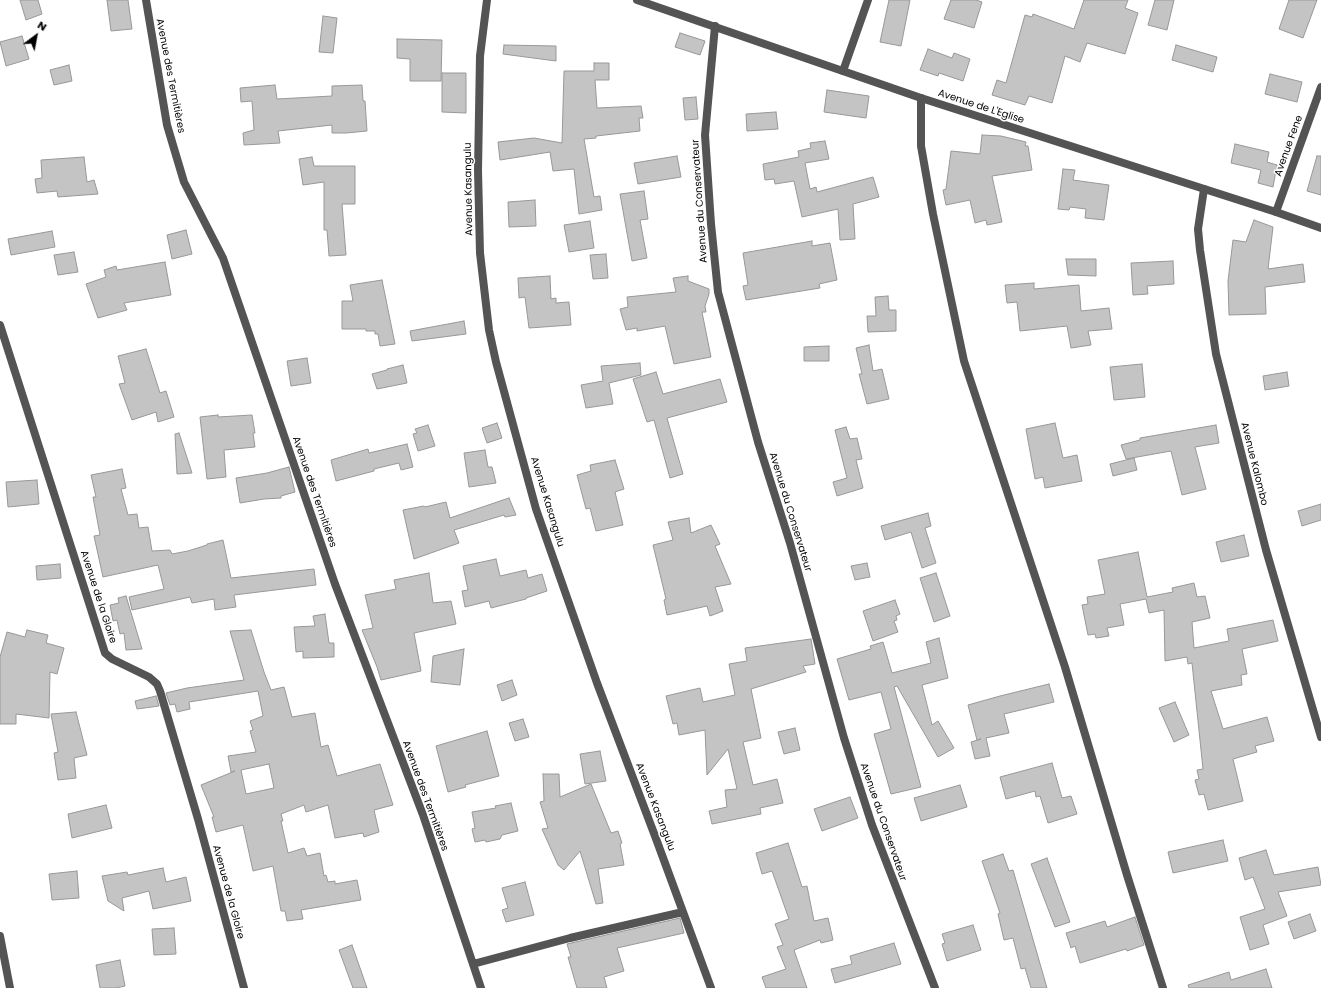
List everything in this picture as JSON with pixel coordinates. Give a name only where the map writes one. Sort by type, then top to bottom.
[{"type":"street","name":"Avenue des Termitières","points":[[146,0],[167,125],[184,182],[223,258],[335,584],[423,815],[481,988]]},
{"type":"street","name":"Avenue Kasangulu","points":[[486,0],[480,56],[478,170],[480,253],[489,330],[496,362],[536,509],[597,683],[711,988]]},
{"type":"street","name":"Avenue de L'Eglise","points":[[638,0],[921,98],[1276,212],[1321,228]]},
{"type":"street","points":[[843,71],[868,0]]},
{"type":"street","name":"Avenue du Conservateur","points":[[714,26],[705,134],[711,224],[718,292],[758,442],[790,543],[844,738],[872,825],[935,988]]},
{"type":"street","name":"Avenue Fene","points":[[1276,212],[1321,88]]},
{"type":"street","points":[[921,98],[921,146],[933,214],[964,361],[1065,667],[1127,875],[1163,988]]},
{"type":"street","name":"Avenue Kalombo","points":[[1204,189],[1198,229],[1216,354],[1266,550],[1321,737]]},
{"type":"street","name":"Avenue de la Gloire","points":[[0,325],[105,653],[112,659],[149,677],[157,684],[160,691],[198,819],[244,988]]},
{"type":"street","points":[[473,964],[570,938],[683,912]]},
{"type":"street","points":[[0,936],[10,988]]},
{"type":"building","points":[[20,0],[38,0],[42,14],[26,20]]},
{"type":"building","points":[[107,0],[128,0],[132,29],[111,31]]},
{"type":"building","points":[[889,0],[910,0],[901,46],[880,42]]},
{"type":"building","points":[[951,0],[976,0],[982,2],[974,28],[944,19]]},
{"type":"building","points":[[1084,0],[1128,0],[1125,8],[1138,13],[1125,54],[1087,43],[1080,62],[1065,56],[1052,103],[1029,96],[1025,105],[992,95],[997,80],[1006,83],[1025,15],[1032,17],[1033,14],[1074,29]]},
{"type":"building","points":[[1155,0],[1174,0],[1167,30],[1148,25]]},
{"type":"building","points":[[1289,0],[1317,0],[1303,38],[1279,29]]},
{"type":"building","points":[[323,16],[337,18],[333,53],[319,52]]},
{"type":"building","points":[[680,33],[705,41],[700,55],[675,47]]},
{"type":"building","points":[[22,36],[29,59],[6,66],[0,42]]},
{"type":"building","points":[[397,39],[442,40],[441,81],[410,81],[410,59],[397,58]]},
{"type":"building","points":[[504,45],[556,46],[556,61],[503,54]]},
{"type":"building","points":[[1176,45],[1217,57],[1213,72],[1172,60]]},
{"type":"building","points":[[928,49],[952,58],[954,53],[970,59],[963,81],[939,73],[938,76],[920,70]]},
{"type":"building","points":[[594,63],[609,63],[609,80],[595,80],[597,108],[641,106],[643,118],[639,118],[640,131],[596,136],[596,138],[584,139],[594,197],[600,196],[602,210],[579,214],[574,169],[553,171],[550,152],[500,160],[498,142],[534,138],[562,143],[564,71],[594,71]]},
{"type":"building","points":[[69,65],[72,81],[54,85],[50,70]]},
{"type":"building","points":[[442,73],[466,73],[466,113],[442,112]]},
{"type":"building","points":[[1270,74],[1302,82],[1297,102],[1265,94]]},
{"type":"building","points":[[275,85],[277,99],[332,96],[332,86],[362,85],[363,101],[365,101],[367,131],[332,133],[332,125],[278,131],[280,143],[244,145],[243,133],[254,130],[252,101],[241,102],[240,88]]},
{"type":"building","points":[[827,90],[869,96],[866,118],[824,112]]},
{"type":"building","points":[[696,97],[698,119],[685,120],[683,98]]},
{"type":"building","points":[[776,112],[778,129],[747,131],[746,114]]},
{"type":"building","points":[[982,135],[1001,136],[1026,142],[1025,146],[1028,146],[1032,170],[992,176],[1002,222],[987,225],[986,220],[975,223],[970,200],[946,205],[943,190],[946,189],[951,151],[980,154]]},
{"type":"building","points":[[825,141],[829,159],[805,163],[810,189],[816,187],[817,192],[873,177],[879,197],[853,204],[855,239],[840,240],[838,209],[802,217],[794,181],[775,184],[774,179],[765,180],[763,164],[799,157],[798,151],[811,148],[810,143]]},
{"type":"building","points":[[1235,144],[1269,152],[1267,162],[1277,165],[1273,187],[1258,183],[1261,170],[1231,163]]},
{"type":"building","points":[[677,156],[681,177],[638,184],[634,163]]},
{"type":"building","points":[[1317,156],[1321,156],[1321,195],[1307,191]]},
{"type":"building","points":[[84,157],[87,182],[94,180],[98,194],[58,197],[57,191],[37,193],[35,179],[42,178],[41,160]]},
{"type":"building","points":[[312,157],[314,166],[355,166],[355,204],[342,204],[346,255],[329,256],[327,230],[324,230],[324,182],[303,185],[299,159]]},
{"type":"building","points":[[1063,169],[1075,170],[1073,180],[1109,185],[1104,220],[1085,218],[1086,209],[1070,207],[1069,210],[1058,209]]},
{"type":"building","points":[[644,191],[648,219],[640,220],[647,258],[632,261],[620,194]]},
{"type":"building","points":[[535,200],[536,226],[509,227],[508,202]]},
{"type":"building","points":[[1254,220],[1273,227],[1268,269],[1303,264],[1305,282],[1265,287],[1266,314],[1229,315],[1228,281],[1233,240],[1246,242]]},
{"type":"building","points":[[590,221],[594,248],[569,252],[564,225]]},
{"type":"building","points":[[186,230],[192,254],[172,259],[167,235]]},
{"type":"building","points":[[52,231],[55,247],[11,255],[8,239]]},
{"type":"building","points":[[812,241],[812,246],[830,243],[837,280],[819,284],[820,288],[746,300],[743,286],[748,285],[743,253]]},
{"type":"building","points":[[74,252],[78,272],[58,275],[54,255]]},
{"type":"building","points":[[606,254],[608,278],[593,279],[590,255]]},
{"type":"building","points":[[1066,259],[1096,259],[1096,276],[1068,275]]},
{"type":"building","points":[[1173,261],[1174,284],[1147,286],[1148,294],[1133,295],[1131,263]]},
{"type":"building","points":[[165,262],[171,295],[124,303],[127,310],[98,318],[86,284],[106,277],[104,270],[116,266],[117,270]]},
{"type":"building","points":[[550,276],[551,299],[556,298],[556,303],[569,302],[571,325],[529,328],[525,297],[519,298],[518,278]]},
{"type":"building","points":[[688,276],[688,281],[709,289],[705,306],[706,312],[702,312],[711,357],[674,364],[665,326],[637,331],[637,328],[626,330],[620,309],[628,307],[627,297],[676,292],[673,278]]},
{"type":"building","points":[[382,280],[395,344],[380,346],[378,334],[375,334],[375,331],[366,331],[366,329],[342,329],[342,301],[353,301],[350,285]]},
{"type":"building","points":[[1034,283],[1034,289],[1079,285],[1081,311],[1109,308],[1112,329],[1088,331],[1091,345],[1071,348],[1067,326],[1020,331],[1017,302],[1007,303],[1005,285]]},
{"type":"building","points":[[888,296],[889,310],[896,310],[896,331],[868,332],[867,316],[876,316],[875,297]]},
{"type":"building","points":[[464,321],[466,334],[412,341],[410,331]]},
{"type":"building","points":[[869,345],[873,371],[882,369],[889,399],[867,404],[859,374],[862,374],[856,348]]},
{"type":"building","points":[[829,346],[829,361],[804,361],[804,347]]},
{"type":"building","points":[[146,349],[160,393],[166,391],[174,417],[158,422],[156,412],[132,420],[119,384],[125,383],[118,356]]},
{"type":"building","points":[[307,358],[311,383],[291,386],[287,361]]},
{"type":"building","points":[[640,363],[641,375],[609,383],[613,404],[586,408],[581,385],[603,381],[601,366]]},
{"type":"building","points":[[1142,364],[1145,397],[1114,400],[1110,367]]},
{"type":"building","points":[[403,365],[407,383],[377,389],[372,374]]},
{"type":"building","points":[[656,372],[663,394],[720,379],[727,402],[667,418],[683,474],[670,478],[654,420],[647,422],[633,379]]},
{"type":"building","points":[[1287,372],[1289,386],[1265,390],[1263,376]]},
{"type":"building","points":[[218,415],[218,417],[252,415],[255,433],[253,433],[255,447],[224,450],[226,477],[207,479],[200,417]]},
{"type":"building","points":[[497,423],[502,438],[487,443],[482,428]]},
{"type":"building","points":[[1055,423],[1063,458],[1077,455],[1082,481],[1045,488],[1043,477],[1035,479],[1026,429]]},
{"type":"building","points":[[428,425],[435,446],[418,451],[413,434],[417,433],[415,429]]},
{"type":"building","points":[[1216,425],[1219,443],[1195,447],[1206,489],[1182,495],[1171,451],[1126,459],[1121,445],[1140,440],[1140,438]]},
{"type":"building","points":[[846,427],[850,439],[857,438],[862,459],[856,460],[863,488],[837,496],[833,482],[847,478],[835,430]]},
{"type":"building","points":[[179,433],[192,473],[177,474],[175,434]]},
{"type":"building","points":[[407,444],[413,467],[401,470],[399,463],[336,481],[331,460],[368,449],[369,453]]},
{"type":"building","points":[[485,450],[488,467],[492,467],[496,483],[469,487],[464,453]]},
{"type":"building","points":[[1134,458],[1137,470],[1113,476],[1110,464]]},
{"type":"building","points":[[615,460],[624,489],[615,492],[623,525],[596,531],[590,508],[586,509],[577,475],[591,471],[590,465]]},
{"type":"building","points":[[289,467],[295,492],[281,496],[281,498],[240,503],[236,478],[267,473]]},
{"type":"building","points":[[122,469],[126,488],[121,489],[128,515],[137,514],[139,528],[148,527],[152,551],[170,550],[172,554],[188,551],[223,540],[231,578],[314,569],[316,585],[234,595],[236,607],[215,610],[214,599],[192,603],[190,597],[132,610],[129,597],[164,589],[158,565],[103,577],[94,536],[100,535],[93,497],[96,497],[91,475]]},
{"type":"building","points":[[37,480],[39,504],[8,507],[6,482]]},
{"type":"building","points":[[509,498],[516,515],[505,517],[504,515],[454,530],[459,543],[414,559],[403,510],[446,502],[450,518]]},
{"type":"building","points":[[1321,504],[1321,520],[1302,526],[1298,511]]},
{"type":"building","points":[[928,513],[931,526],[925,528],[936,563],[922,568],[911,532],[885,540],[881,526]]},
{"type":"building","points":[[689,518],[691,533],[711,525],[720,544],[715,546],[731,584],[715,587],[723,611],[710,616],[707,606],[667,615],[664,600],[666,599],[653,545],[673,540],[668,522]]},
{"type":"building","points":[[1244,535],[1249,556],[1221,562],[1216,542]]},
{"type":"building","points":[[1138,552],[1147,597],[1173,592],[1172,588],[1194,583],[1197,597],[1205,596],[1210,618],[1192,622],[1194,648],[1229,641],[1227,629],[1273,620],[1278,641],[1242,649],[1247,674],[1241,675],[1242,685],[1211,691],[1223,729],[1267,717],[1274,741],[1255,746],[1257,752],[1233,759],[1243,801],[1208,810],[1204,794],[1199,795],[1195,780],[1199,779],[1197,770],[1203,769],[1192,663],[1188,664],[1187,657],[1165,661],[1164,610],[1149,613],[1146,599],[1120,604],[1124,625],[1107,628],[1109,636],[1096,638],[1095,634],[1088,635],[1082,605],[1088,604],[1087,597],[1105,594],[1098,560]]},
{"type":"building","points":[[496,559],[500,576],[526,570],[528,578],[542,574],[547,591],[526,599],[491,608],[489,601],[465,607],[462,591],[468,590],[463,566]]},
{"type":"building","points":[[867,563],[870,577],[855,580],[851,566]]},
{"type":"building","points":[[60,564],[61,578],[37,580],[36,566]]},
{"type":"building","points":[[429,573],[433,603],[451,601],[456,624],[414,633],[421,671],[381,680],[362,630],[373,628],[365,595],[396,589],[394,580]]},
{"type":"building","points":[[936,573],[950,616],[934,622],[920,578]]},
{"type":"building","points":[[126,596],[142,649],[126,650],[124,633],[120,634],[117,620],[113,621],[110,605],[119,603],[118,598]]},
{"type":"building","points":[[895,600],[900,614],[896,616],[897,620],[894,621],[898,632],[873,641],[863,611]]},
{"type":"building","points":[[325,614],[329,643],[334,643],[334,657],[303,658],[303,651],[296,652],[294,627],[315,626],[313,616]]},
{"type":"building","points":[[27,630],[48,635],[46,643],[64,648],[57,674],[50,672],[49,718],[16,714],[16,724],[0,724],[0,657],[7,632],[25,637]]},
{"type":"building","points":[[251,630],[271,690],[284,687],[292,717],[315,713],[321,747],[328,745],[337,776],[380,764],[393,805],[374,810],[379,832],[364,837],[363,833],[335,838],[328,805],[306,812],[304,805],[281,814],[283,821],[281,821],[288,853],[304,848],[307,856],[320,853],[324,876],[326,875],[328,882],[335,881],[335,884],[357,880],[361,900],[301,910],[303,919],[287,921],[285,911],[281,911],[273,866],[253,871],[243,825],[216,832],[212,817],[214,817],[201,785],[235,771],[231,772],[228,756],[256,752],[250,731],[253,730],[250,721],[263,716],[258,691],[189,702],[190,709],[177,712],[175,704],[170,705],[166,693],[187,688],[244,680],[230,631]],"holes":[[[269,764],[274,788],[246,794],[241,770]]]},
{"type":"building","points":[[939,638],[948,678],[922,685],[932,725],[938,721],[954,748],[938,757],[897,686],[894,687],[921,787],[891,794],[874,734],[891,729],[881,692],[849,700],[837,659],[871,649],[870,646],[883,642],[892,673],[931,663],[926,642]]},
{"type":"building","points":[[811,639],[815,664],[803,666],[806,672],[751,689],[761,738],[743,742],[753,785],[777,779],[783,803],[760,808],[761,814],[712,824],[709,811],[727,807],[725,790],[737,789],[728,749],[707,775],[705,730],[679,735],[677,723],[673,724],[666,696],[700,688],[703,702],[735,695],[729,664],[747,661],[745,648]]},
{"type":"building","points":[[464,649],[460,685],[431,682],[433,656]]},
{"type":"building","points":[[512,680],[517,695],[502,701],[497,685]]},
{"type":"building","points":[[1049,684],[1054,702],[1004,714],[1009,733],[986,738],[990,756],[975,759],[971,742],[981,739],[977,740],[968,705]]},
{"type":"building","points":[[156,696],[159,706],[137,709],[135,701]]},
{"type":"building","points":[[1175,702],[1189,735],[1174,742],[1159,708]]},
{"type":"building","points":[[76,712],[87,755],[74,758],[76,778],[58,780],[54,753],[58,752],[51,714]]},
{"type":"building","points":[[523,719],[529,737],[515,741],[509,723]]},
{"type":"building","points":[[795,728],[800,750],[784,754],[778,732]]},
{"type":"building","points":[[487,731],[499,776],[465,785],[466,787],[448,792],[436,746]]},
{"type":"building","points":[[600,751],[606,781],[585,784],[580,754]]},
{"type":"building","points":[[1052,763],[1062,798],[1071,796],[1077,814],[1048,823],[1040,796],[1036,797],[1035,791],[1006,799],[1000,777]]},
{"type":"building","points":[[543,774],[559,774],[560,797],[591,784],[611,833],[618,831],[622,843],[620,844],[624,865],[598,869],[603,903],[596,904],[580,851],[564,870],[558,865],[542,829],[548,828],[540,802],[544,801]]},
{"type":"building","points":[[960,785],[967,807],[921,821],[914,798]]},
{"type":"building","points":[[850,797],[858,818],[822,831],[814,809]]},
{"type":"building","points":[[511,803],[518,831],[502,835],[500,839],[486,842],[485,840],[475,842],[472,829],[475,828],[472,812],[496,808],[495,806]]},
{"type":"building","points":[[106,805],[112,828],[72,838],[68,814]]},
{"type":"building","points":[[1223,840],[1228,861],[1173,873],[1168,852]]},
{"type":"building","points":[[788,843],[802,887],[807,886],[814,921],[828,918],[833,940],[821,943],[820,940],[794,950],[807,988],[766,988],[762,977],[786,969],[777,947],[783,945],[775,924],[789,919],[772,871],[762,874],[756,853]]},
{"type":"building","points":[[1266,850],[1274,875],[1318,867],[1321,885],[1278,892],[1287,916],[1263,925],[1269,944],[1250,950],[1240,917],[1265,909],[1253,877],[1245,880],[1239,858]]},
{"type":"building","points":[[1003,854],[1009,871],[1013,870],[1047,988],[1031,988],[1025,968],[1021,969],[1013,938],[1004,940],[998,914],[1000,913],[982,861]]},
{"type":"building","points":[[1047,858],[1070,922],[1055,927],[1031,864]]},
{"type":"building","points":[[163,868],[166,882],[186,877],[191,901],[153,909],[149,891],[122,898],[124,911],[108,901],[102,876],[127,872],[128,875]]},
{"type":"building","points":[[77,871],[79,898],[52,900],[49,874]]},
{"type":"building","points":[[525,882],[534,915],[506,922],[502,910],[508,908],[502,888]]},
{"type":"building","points":[[1310,914],[1316,931],[1294,939],[1288,922]]},
{"type":"building","points":[[1135,917],[1144,945],[1080,963],[1075,946],[1071,948],[1066,933],[1105,921],[1107,927]]},
{"type":"building","points":[[680,918],[684,933],[617,948],[624,971],[604,977],[607,988],[577,988],[568,957],[571,957],[567,944]]},
{"type":"building","points":[[973,925],[981,950],[947,961],[942,944],[945,943],[942,934]]},
{"type":"building","points":[[174,928],[176,954],[154,955],[152,929]]},
{"type":"building","points":[[894,943],[901,964],[835,983],[831,969],[852,964],[850,956]]},
{"type":"building","points":[[352,945],[367,988],[353,988],[339,950]]},
{"type":"building","points":[[120,960],[125,986],[116,988],[100,988],[96,965]]},
{"type":"building","points":[[1266,969],[1272,988],[1189,988],[1188,985],[1229,972],[1231,980]]}]
